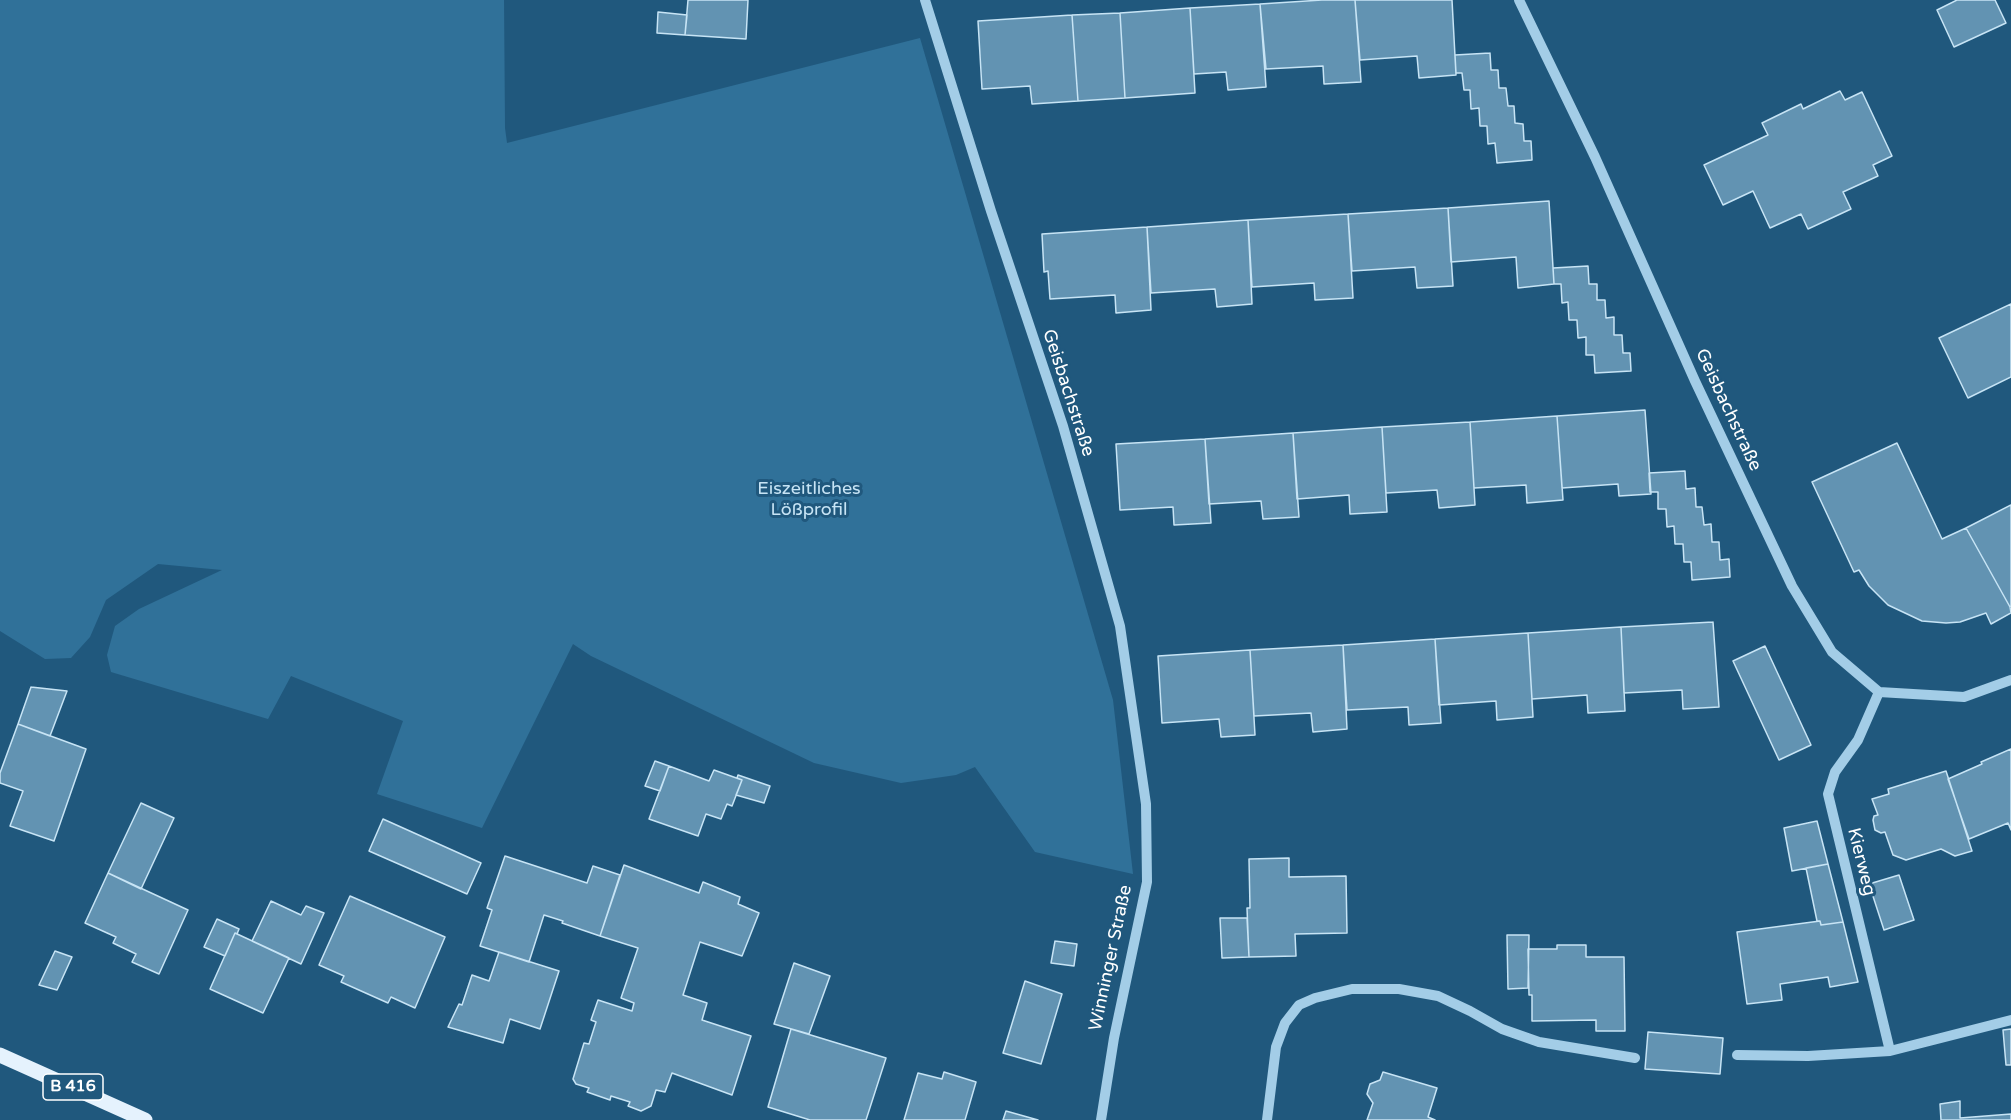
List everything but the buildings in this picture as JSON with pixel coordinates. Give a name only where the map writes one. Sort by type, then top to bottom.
[{"type":"main road","name":"B 416","points":[[0,1055],[145,1120]]},
{"type":"street","name":"Geisbachstraße","points":[[925,0],[991,211],[1063,426],[1120,626],[1146,804]]},
{"type":"street","name":"Geisbachstraße","points":[[1519,0],[1595,157],[1695,381],[1792,586],[1832,652],[1880,692]]},
{"type":"street","points":[[1880,692],[1964,697],[2011,680]]},
{"type":"street","name":"Kierweg","points":[[1880,692],[1858,740],[1835,772],[1828,794],[1890,1051]]},
{"type":"street","name":"Winninger Straße","points":[[1101,1120],[1114,1038],[1147,882],[1146,804]]},
{"type":"street","points":[[1268,1120],[1276,1047],[1285,1023],[1299,1005],[1315,998],[1352,989],[1399,989],[1438,996],[1502,1029],[1539,1042],[1635,1058]]},
{"type":"street","points":[[1737,1055],[1808,1056],[1890,1051],[2011,1020]]},
{"type":"green space","name":"Eiszeitliches Lößprofil","points":[[0,0],[504,0],[507,143],[920,38],[1113,700],[1133,874],[1035,852],[975,767],[956,775],[901,783],[814,763],[591,656],[573,644],[482,828],[377,794],[403,721],[291,676],[268,719],[111,672],[107,655],[115,626],[139,609],[222,570],[158,564],[106,600],[90,637],[71,658],[45,659],[0,631]]}]
